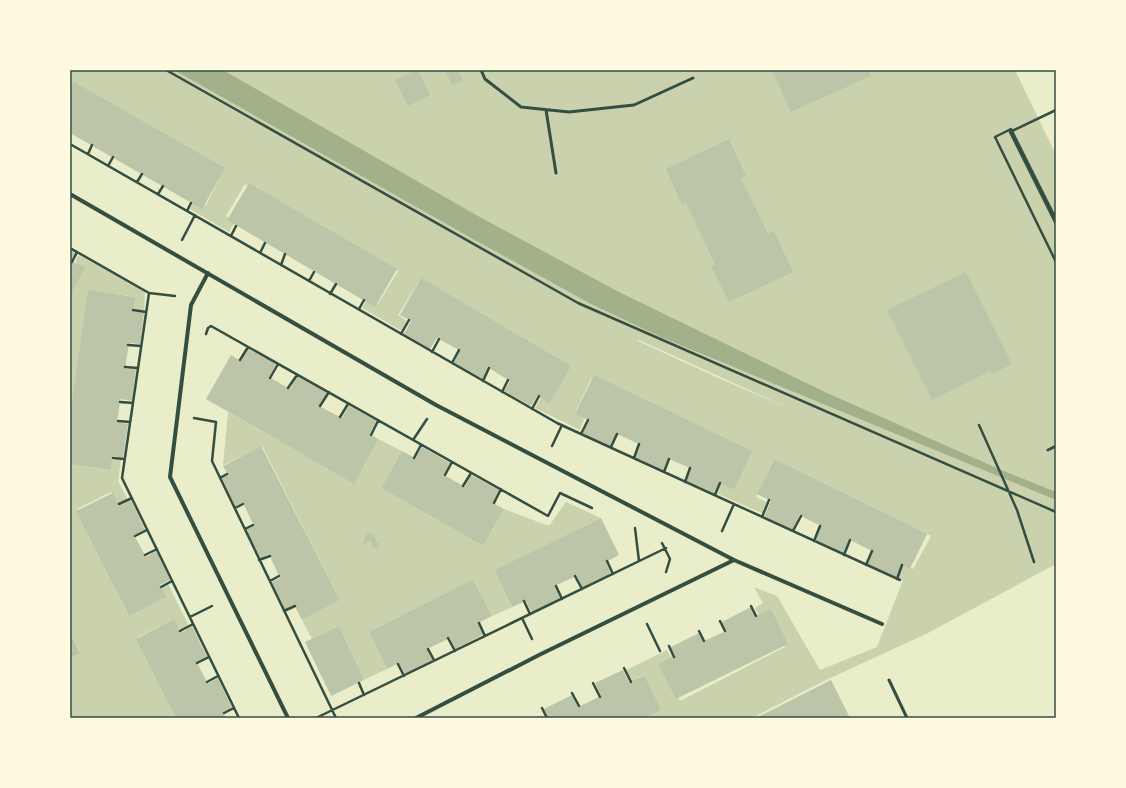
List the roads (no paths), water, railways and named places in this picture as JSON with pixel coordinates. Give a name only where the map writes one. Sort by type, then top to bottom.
[{"type":"street","points":[[70,194],[436,404],[734,560],[882,624]]},
{"type":"street","points":[[208,274],[191,305],[170,477],[288,718]]},
{"type":"street","points":[[416,718],[539,655],[734,560]]},
{"type":"lane","points":[[481,70],[485,79],[520,107],[569,112],[634,106],[693,78]]},
{"type":"lane","points":[[546,110],[556,173]]},
{"type":"lane","points":[[1048,450],[1056,446]]},
{"type":"lane","points":[[889,680],[907,718]]}]
